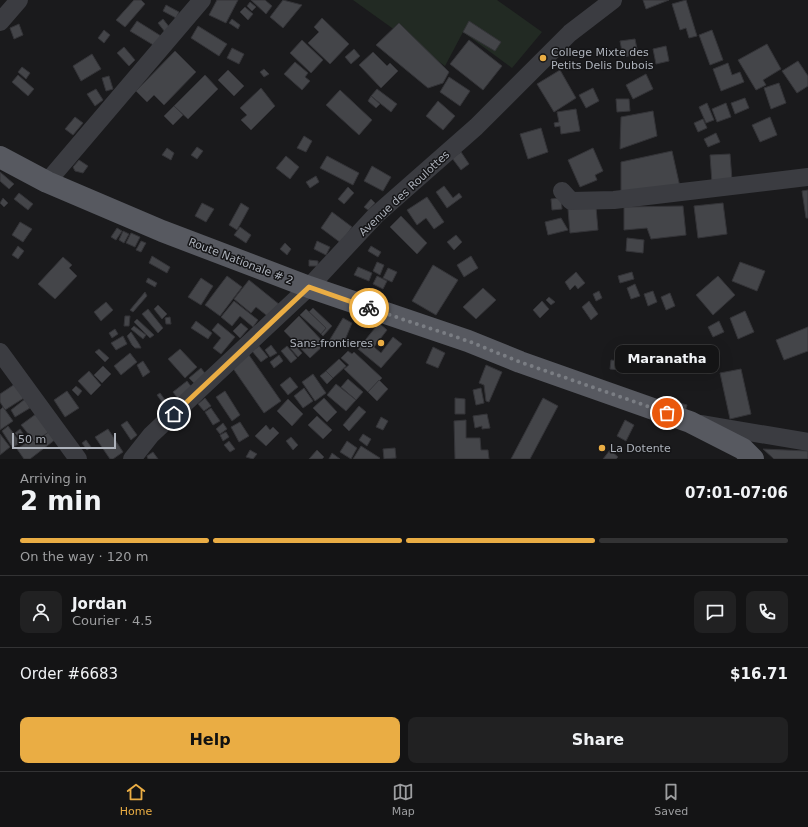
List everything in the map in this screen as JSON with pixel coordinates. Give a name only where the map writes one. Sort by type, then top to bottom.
[{"type":"main road","name":"Route Nationale # 2","points":[[0,157],[46,182],[162,231],[309,287],[468,341],[520,362],[690,422],[743,449],[753,459]]},
{"type":"street","points":[[0,22],[19,0]]},
{"type":"street","points":[[46,182],[202,0]]},
{"type":"street","name":"Avenue des Roulottes","points":[[132,459],[151,435],[309,287],[376,215],[476,127],[570,33],[613,0]]},
{"type":"street","points":[[562,191],[571,201],[614,200],[808,177]]},
{"type":"street","points":[[0,352],[78,459]]},
{"type":"street","points":[[690,422],[808,442]]},
{"type":"shaded area","points":[[353,0],[497,0],[542,32],[512,68],[463,32],[445,66]]},
{"type":"building","points":[[134,0],[141,0],[145,4],[125,27],[116,20]]},
{"type":"building","points":[[217,0],[238,0],[226,23],[209,15]]},
{"type":"building","points":[[251,0],[265,0],[272,6],[266,14]]},
{"type":"building","points":[[283,0],[302,5],[283,28],[270,17]]},
{"type":"building","points":[[643,0],[669,0],[646,9]]},
{"type":"building","points":[[686,0],[697,36],[689,38],[686,28],[680,30],[672,4]]},
{"type":"building","points":[[250,2],[256,7],[252,11],[247,6]]},
{"type":"building","points":[[166,5],[179,12],[176,18],[163,11]]},
{"type":"building","points":[[245,7],[253,14],[248,20],[240,12]]},
{"type":"building","points":[[322,18],[349,44],[330,64],[308,43],[319,32],[314,27]]},
{"type":"building","points":[[163,19],[170,28],[165,32],[158,23]]},
{"type":"building","points":[[232,19],[240,25],[238,29],[229,23]]},
{"type":"building","points":[[137,21],[161,36],[155,46],[130,31]]},
{"type":"building","points":[[469,21],[501,42],[495,51],[463,32]]},
{"type":"building","points":[[399,23],[449,72],[443,83],[428,88],[376,45]]},
{"type":"building","points":[[19,24],[23,35],[14,39],[10,28]]},
{"type":"building","points":[[198,26],[227,44],[219,56],[191,38]]},
{"type":"building","points":[[104,30],[110,35],[104,43],[98,38]]},
{"type":"building","points":[[712,30],[723,60],[710,65],[699,35]]},
{"type":"building","points":[[635,39],[638,54],[623,57],[620,41]]},
{"type":"building","points":[[302,40],[323,60],[311,73],[290,53]]},
{"type":"building","points":[[469,40],[502,66],[483,90],[450,64]]},
{"type":"building","points":[[767,44],[781,69],[763,80],[766,85],[756,90],[738,60]]},
{"type":"building","points":[[666,46],[669,61],[656,64],[653,49]]},
{"type":"building","points":[[124,47],[135,60],[129,66],[117,53]]},
{"type":"building","points":[[232,48],[244,54],[239,64],[227,58]]},
{"type":"building","points":[[354,49],[360,56],[351,64],[345,57]]},
{"type":"building","points":[[175,51],[196,72],[164,105],[154,95],[147,102],[136,91]]},
{"type":"building","points":[[373,52],[387,66],[390,63],[398,71],[381,88],[359,65]]},
{"type":"building","points":[[92,54],[101,69],[81,81],[73,66]]},
{"type":"building","points":[[798,61],[808,76],[808,86],[797,93],[782,71]]},
{"type":"building","points":[[295,62],[308,73],[305,77],[310,81],[302,90],[284,74]]},
{"type":"building","points":[[728,63],[732,75],[740,72],[744,82],[721,91],[713,69]]},
{"type":"building","points":[[22,67],[30,73],[26,79],[18,72]]},
{"type":"building","points":[[264,69],[269,74],[264,77],[260,72]]},
{"type":"building","points":[[228,70],[244,86],[234,96],[218,80]]},
{"type":"building","points":[[560,70],[576,98],[554,112],[537,84]]},
{"type":"building","points":[[646,74],[653,89],[633,99],[626,85]]},
{"type":"building","points":[[18,75],[34,89],[28,96],[12,82]]},
{"type":"building","points":[[205,75],[218,89],[188,119],[174,106]]},
{"type":"building","points":[[109,76],[113,89],[106,91],[102,78]]},
{"type":"building","points":[[449,77],[470,91],[460,106],[440,92]]},
{"type":"building","points":[[779,83],[786,103],[771,109],[764,88]]},
{"type":"building","points":[[261,88],[275,106],[251,130],[241,120],[247,115],[240,108]]},
{"type":"building","points":[[593,88],[599,101],[586,108],[579,95]]},
{"type":"building","points":[[96,89],[103,100],[95,106],[87,94]]},
{"type":"building","points":[[377,89],[397,104],[391,112],[371,96]]},
{"type":"building","points":[[340,90],[372,120],[359,135],[326,105]]},
{"type":"building","points":[[371,96],[380,104],[376,108],[368,101]]},
{"type":"building","points":[[745,98],[749,108],[735,114],[731,103]]},
{"type":"building","points":[[616,99],[629,99],[630,111],[617,112]]},
{"type":"building","points":[[438,101],[455,116],[443,130],[426,116]]},
{"type":"building","points":[[707,103],[714,120],[706,123],[699,107]]},
{"type":"building","points":[[726,103],[731,117],[717,122],[712,109]]},
{"type":"building","points":[[174,106],[183,115],[173,125],[164,116]]},
{"type":"building","points":[[576,109],[580,131],[561,134],[560,126],[555,127],[554,123],[559,122],[557,112]]},
{"type":"building","points":[[653,111],[657,136],[620,149],[621,117]]},
{"type":"building","points":[[75,117],[83,123],[73,135],[65,129]]},
{"type":"building","points":[[770,117],[777,135],[760,142],[752,125]]},
{"type":"building","points":[[703,119],[707,128],[698,132],[694,123]]},
{"type":"building","points":[[541,128],[548,152],[528,159],[520,134]]},
{"type":"building","points":[[716,133],[720,142],[708,147],[704,139]]},
{"type":"building","points":[[304,136],[312,141],[306,152],[297,148]]},
{"type":"building","points":[[197,147],[203,151],[197,159],[191,155]]},
{"type":"building","points":[[167,148],[174,153],[171,160],[162,155]]},
{"type":"building","points":[[593,148],[603,171],[595,175],[597,180],[580,187],[568,160]]},
{"type":"building","points":[[672,151],[680,187],[621,191],[621,162]]},
{"type":"building","points":[[461,152],[469,164],[461,170],[452,158]]},
{"type":"building","points":[[730,154],[732,180],[712,183],[710,155]]},
{"type":"building","points":[[286,156],[299,167],[290,179],[276,168]]},
{"type":"building","points":[[327,156],[359,173],[353,185],[320,168]]},
{"type":"building","points":[[79,160],[88,166],[83,173],[75,171],[73,167]]},
{"type":"building","points":[[372,166],[391,177],[383,191],[364,181]]},
{"type":"building","points":[[0,172],[14,184],[9,189],[0,181]]},
{"type":"building","points":[[316,176],[319,182],[310,188],[306,182]]},
{"type":"building","points":[[444,186],[453,198],[459,193],[462,197],[447,208],[436,192]]},
{"type":"building","points":[[348,187],[354,193],[344,204],[338,199]]},
{"type":"building","points":[[808,190],[808,218],[806,218],[802,191]]},
{"type":"building","points":[[19,193],[33,204],[28,210],[14,199]]},
{"type":"building","points":[[427,197],[444,222],[434,229],[426,218],[417,225],[407,210]]},
{"type":"building","points":[[3,198],[8,203],[4,207],[0,203]]},
{"type":"building","points":[[561,198],[562,209],[552,210],[551,199]]},
{"type":"building","points":[[371,199],[375,203],[368,210],[364,207]]},
{"type":"building","points":[[202,203],[214,209],[206,222],[195,216]]},
{"type":"building","points":[[241,203],[249,208],[237,230],[229,225]]},
{"type":"building","points":[[723,203],[727,234],[698,238],[694,206]]},
{"type":"building","points":[[683,206],[686,235],[651,239],[647,228],[624,230],[624,207]]},
{"type":"building","points":[[596,207],[598,230],[570,233],[568,209]]},
{"type":"building","points":[[332,212],[352,227],[341,243],[321,228]]},
{"type":"building","points":[[401,216],[427,243],[417,254],[390,227]]},
{"type":"building","points":[[561,218],[568,230],[548,235],[545,222]]},
{"type":"building","points":[[20,222],[32,229],[23,242],[12,235]]},
{"type":"building","points":[[240,227],[251,235],[246,243],[234,235]]},
{"type":"building","points":[[117,228],[122,231],[116,240],[111,237]]},
{"type":"building","points":[[123,231],[129,234],[124,243],[119,240]]},
{"type":"building","points":[[131,233],[140,237],[135,247],[126,243]]},
{"type":"building","points":[[456,235],[462,242],[454,250],[447,242]]},
{"type":"building","points":[[627,238],[644,240],[643,253],[626,251]]},
{"type":"building","points":[[141,241],[146,243],[141,252],[136,250]]},
{"type":"building","points":[[317,241],[330,247],[326,255],[314,249]]},
{"type":"building","points":[[285,243],[291,249],[287,255],[280,249]]},
{"type":"building","points":[[18,246],[24,251],[18,259],[12,255]]},
{"type":"building","points":[[371,246],[381,252],[378,257],[368,251]]},
{"type":"building","points":[[152,256],[170,267],[167,273],[149,263]]},
{"type":"building","points":[[471,256],[478,268],[464,277],[457,265]]},
{"type":"building","points":[[63,257],[72,265],[69,268],[77,276],[55,299],[38,284]]},
{"type":"building","points":[[309,260],[318,261],[318,266],[309,266]]},
{"type":"building","points":[[377,262],[384,265],[380,275],[373,271]]},
{"type":"building","points":[[740,262],[765,271],[757,291],[732,281]]},
{"type":"building","points":[[433,265],[458,280],[436,315],[412,301]]},
{"type":"building","points":[[358,267],[372,273],[369,281],[354,275]]},
{"type":"building","points":[[388,268],[397,272],[392,282],[383,278]]},
{"type":"building","points":[[576,272],[585,283],[578,289],[575,285],[570,290],[565,282]]},
{"type":"building","points":[[632,272],[634,279],[620,283],[618,276]]},
{"type":"building","points":[[227,276],[242,287],[220,316],[205,305]]},
{"type":"building","points":[[377,276],[387,281],[383,289],[373,284]]},
{"type":"building","points":[[718,276],[735,295],[713,315],[696,295]]},
{"type":"building","points":[[148,278],[157,283],[155,287],[146,282]]},
{"type":"building","points":[[201,278],[213,286],[201,305],[188,297]]},
{"type":"building","points":[[249,280],[280,305],[270,318],[256,307],[251,313],[234,299]]},
{"type":"building","points":[[635,284],[640,296],[631,299],[627,288]]},
{"type":"building","points":[[483,288],[496,300],[476,319],[463,307]]},
{"type":"building","points":[[599,291],[602,298],[596,301],[593,294]]},
{"type":"building","points":[[653,291],[657,302],[648,306],[644,294]]},
{"type":"building","points":[[145,292],[147,296],[133,312],[130,310]]},
{"type":"building","points":[[670,293],[675,306],[666,310],[661,297]]},
{"type":"building","points":[[549,297],[555,302],[551,305],[546,300]]},
{"type":"building","points":[[234,301],[258,320],[253,327],[240,316],[232,326],[221,317]]},
{"type":"building","points":[[542,301],[549,309],[540,318],[533,310]]},
{"type":"building","points":[[589,301],[598,314],[591,320],[582,307]]},
{"type":"building","points":[[106,302],[113,310],[101,321],[94,312]]},
{"type":"building","points":[[158,305],[167,314],[162,319],[154,309]]},
{"type":"building","points":[[313,308],[332,326],[323,336],[321,334],[326,328],[309,312]]},
{"type":"building","points":[[148,309],[163,328],[158,333],[142,314]]},
{"type":"building","points":[[306,309],[326,328],[321,334],[300,315]]},
{"type":"building","points":[[745,311],[754,332],[738,339],[730,318]]},
{"type":"building","points":[[125,316],[130,316],[129,326],[124,326]]},
{"type":"building","points":[[299,316],[325,344],[310,358],[284,331]]},
{"type":"building","points":[[170,317],[171,324],[166,324],[165,318]]},
{"type":"building","points":[[343,318],[352,323],[342,347],[329,341]]},
{"type":"building","points":[[137,319],[154,335],[150,338],[134,322]]},
{"type":"building","points":[[196,321],[212,333],[208,339],[191,328]]},
{"type":"building","points":[[719,321],[724,332],[713,337],[708,327]]},
{"type":"building","points":[[218,323],[235,337],[221,354],[213,348],[221,338],[212,330]]},
{"type":"building","points":[[241,323],[248,329],[240,338],[233,331]]},
{"type":"building","points":[[379,323],[387,330],[374,347],[381,353],[393,337],[402,344],[381,368],[358,349]]},
{"type":"building","points":[[134,326],[146,335],[143,339],[131,329]]},
{"type":"building","points":[[808,327],[808,351],[784,360],[776,340]]},
{"type":"building","points":[[115,329],[118,334],[112,338],[109,333]]},
{"type":"building","points":[[131,332],[141,348],[135,348],[132,345],[127,336]]},
{"type":"building","points":[[123,336],[127,344],[116,350],[111,343]]},
{"type":"building","points":[[294,344],[302,353],[298,357],[290,348]]},
{"type":"building","points":[[271,345],[277,353],[270,357],[265,350]]},
{"type":"building","points":[[259,346],[268,357],[261,362],[252,351]]},
{"type":"building","points":[[287,346],[297,358],[291,363],[281,351]]},
{"type":"building","points":[[433,347],[445,353],[438,368],[426,363]]},
{"type":"building","points":[[99,349],[109,358],[105,362],[95,352]]},
{"type":"building","points":[[180,349],[197,367],[185,378],[168,359]]},
{"type":"building","points":[[348,351],[352,354],[354,352],[382,378],[368,392],[344,369],[349,365],[341,358]]},
{"type":"building","points":[[130,353],[137,362],[121,375],[114,366]]},
{"type":"building","points":[[249,355],[281,401],[264,413],[232,367]]},
{"type":"building","points":[[279,355],[283,361],[274,368],[270,362]]},
{"type":"building","points":[[339,359],[346,366],[333,378],[326,371]]},
{"type":"building","points":[[611,360],[629,362],[628,371],[610,369]]},
{"type":"building","points":[[143,361],[150,372],[143,377],[137,365]]},
{"type":"building","points":[[486,365],[502,372],[489,402],[486,401],[484,385],[479,383]]},
{"type":"building","points":[[103,366],[111,374],[102,383],[94,375]]},
{"type":"building","points":[[201,368],[207,376],[196,385],[189,378]]},
{"type":"building","points":[[741,369],[751,414],[730,419],[720,373]]},
{"type":"building","points":[[89,371],[101,385],[91,395],[78,381]]},
{"type":"building","points":[[326,371],[333,378],[327,384],[320,376]]},
{"type":"building","points":[[313,374],[326,393],[315,401],[302,382]]},
{"type":"building","points":[[290,377],[298,387],[288,395],[280,385]]},
{"type":"building","points":[[348,379],[363,392],[356,400],[341,387]]},
{"type":"building","points":[[379,380],[388,389],[377,401],[368,392]]},
{"type":"building","points":[[187,381],[193,389],[179,400],[173,392]]},
{"type":"building","points":[[18,382],[27,396],[5,410],[0,402],[0,394]]},
{"type":"building","points":[[336,384],[356,400],[346,411],[327,395]]},
{"type":"building","points":[[76,386],[82,391],[78,396],[72,390]]},
{"type":"building","points":[[304,388],[313,401],[303,408],[294,396]]},
{"type":"building","points":[[481,388],[484,403],[476,405],[473,390]]},
{"type":"building","points":[[67,391],[79,408],[65,417],[54,400]]},
{"type":"building","points":[[225,391],[240,415],[232,421],[216,397]]},
{"type":"building","points":[[160,393],[168,404],[165,406],[157,395]]},
{"type":"building","points":[[205,398],[211,406],[204,411],[198,404]]},
{"type":"building","points":[[324,398],[337,412],[327,422],[313,408]]},
{"type":"building","points":[[455,398],[465,399],[465,414],[455,414]]},
{"type":"building","points":[[543,398],[558,406],[530,459],[511,459]]},
{"type":"building","points":[[661,398],[687,405],[685,412],[659,405]]},
{"type":"building","points":[[25,399],[30,408],[15,417],[11,410]]},
{"type":"building","points":[[288,399],[303,414],[292,426],[277,411]]},
{"type":"building","points":[[359,406],[366,412],[349,431],[343,425]]},
{"type":"building","points":[[3,407],[13,421],[0,430],[0,410]]},
{"type":"building","points":[[211,408],[220,421],[213,425],[205,412]]},
{"type":"building","points":[[40,411],[53,429],[35,442],[21,425]]},
{"type":"building","points":[[487,414],[490,428],[482,429],[482,426],[475,428],[473,416]]},
{"type":"building","points":[[317,416],[332,430],[323,439],[308,425]]},
{"type":"building","points":[[381,417],[388,421],[383,430],[376,427]]},
{"type":"building","points":[[466,420],[466,438],[480,438],[481,450],[488,450],[489,459],[455,459],[454,421]]},
{"type":"building","points":[[625,420],[634,425],[626,441],[617,436]]},
{"type":"building","points":[[127,421],[137,435],[131,440],[121,425]]},
{"type":"building","points":[[240,422],[249,436],[239,442],[231,427]]},
{"type":"building","points":[[223,423],[227,429],[220,434],[216,429]]},
{"type":"building","points":[[266,425],[270,430],[273,427],[279,433],[266,446],[255,436]]},
{"type":"building","points":[[8,426],[20,442],[13,448],[2,431]]},
{"type":"building","points":[[20,429],[26,438],[22,441],[15,433]]},
{"type":"building","points":[[108,429],[123,452],[113,459],[110,459],[95,437]]},
{"type":"building","points":[[50,431],[56,439],[30,459],[24,459],[17,449],[32,439],[35,442]]},
{"type":"building","points":[[226,432],[229,437],[223,441],[220,435]]},
{"type":"building","points":[[0,434],[10,447],[0,455]]},
{"type":"building","points":[[363,434],[371,439],[367,446],[359,440]]},
{"type":"building","points":[[291,437],[298,445],[293,450],[286,441]]},
{"type":"building","points":[[86,440],[91,447],[87,450],[82,443]]},
{"type":"building","points":[[229,441],[235,449],[230,452],[224,445]]},
{"type":"building","points":[[347,441],[357,448],[351,459],[340,452]]},
{"type":"building","points":[[361,446],[380,458],[353,459]]},
{"type":"building","points":[[395,448],[396,458],[384,459],[383,449]]},
{"type":"building","points":[[763,449],[808,451],[808,459],[774,459]]},
{"type":"building","points":[[250,450],[257,454],[253,459],[246,457]]},
{"type":"building","points":[[317,450],[324,457],[322,459],[309,459]]},
{"type":"building","points":[[610,450],[618,457],[616,459],[603,459]]},
{"type":"building","points":[[153,452],[158,459],[148,459],[147,456]]},
{"type":"building","points":[[332,453],[340,459],[329,459]]},
{"type":"way so far","points":[[369,308],[468,341],[520,362],[667,413]]},
{"type":"place","name":"College Mixte des Petits Delis Dubois","points":[[543,58]]},
{"type":"place","name":"Sans-frontieres","points":[[381,343]]},
{"type":"place","name":"Maranatha","points":[[667,413]]},
{"type":"place","name":"La Dotente","points":[[602,448]]},
{"type":"route","points":[[174,414],[309,287],[369,308]]}]
